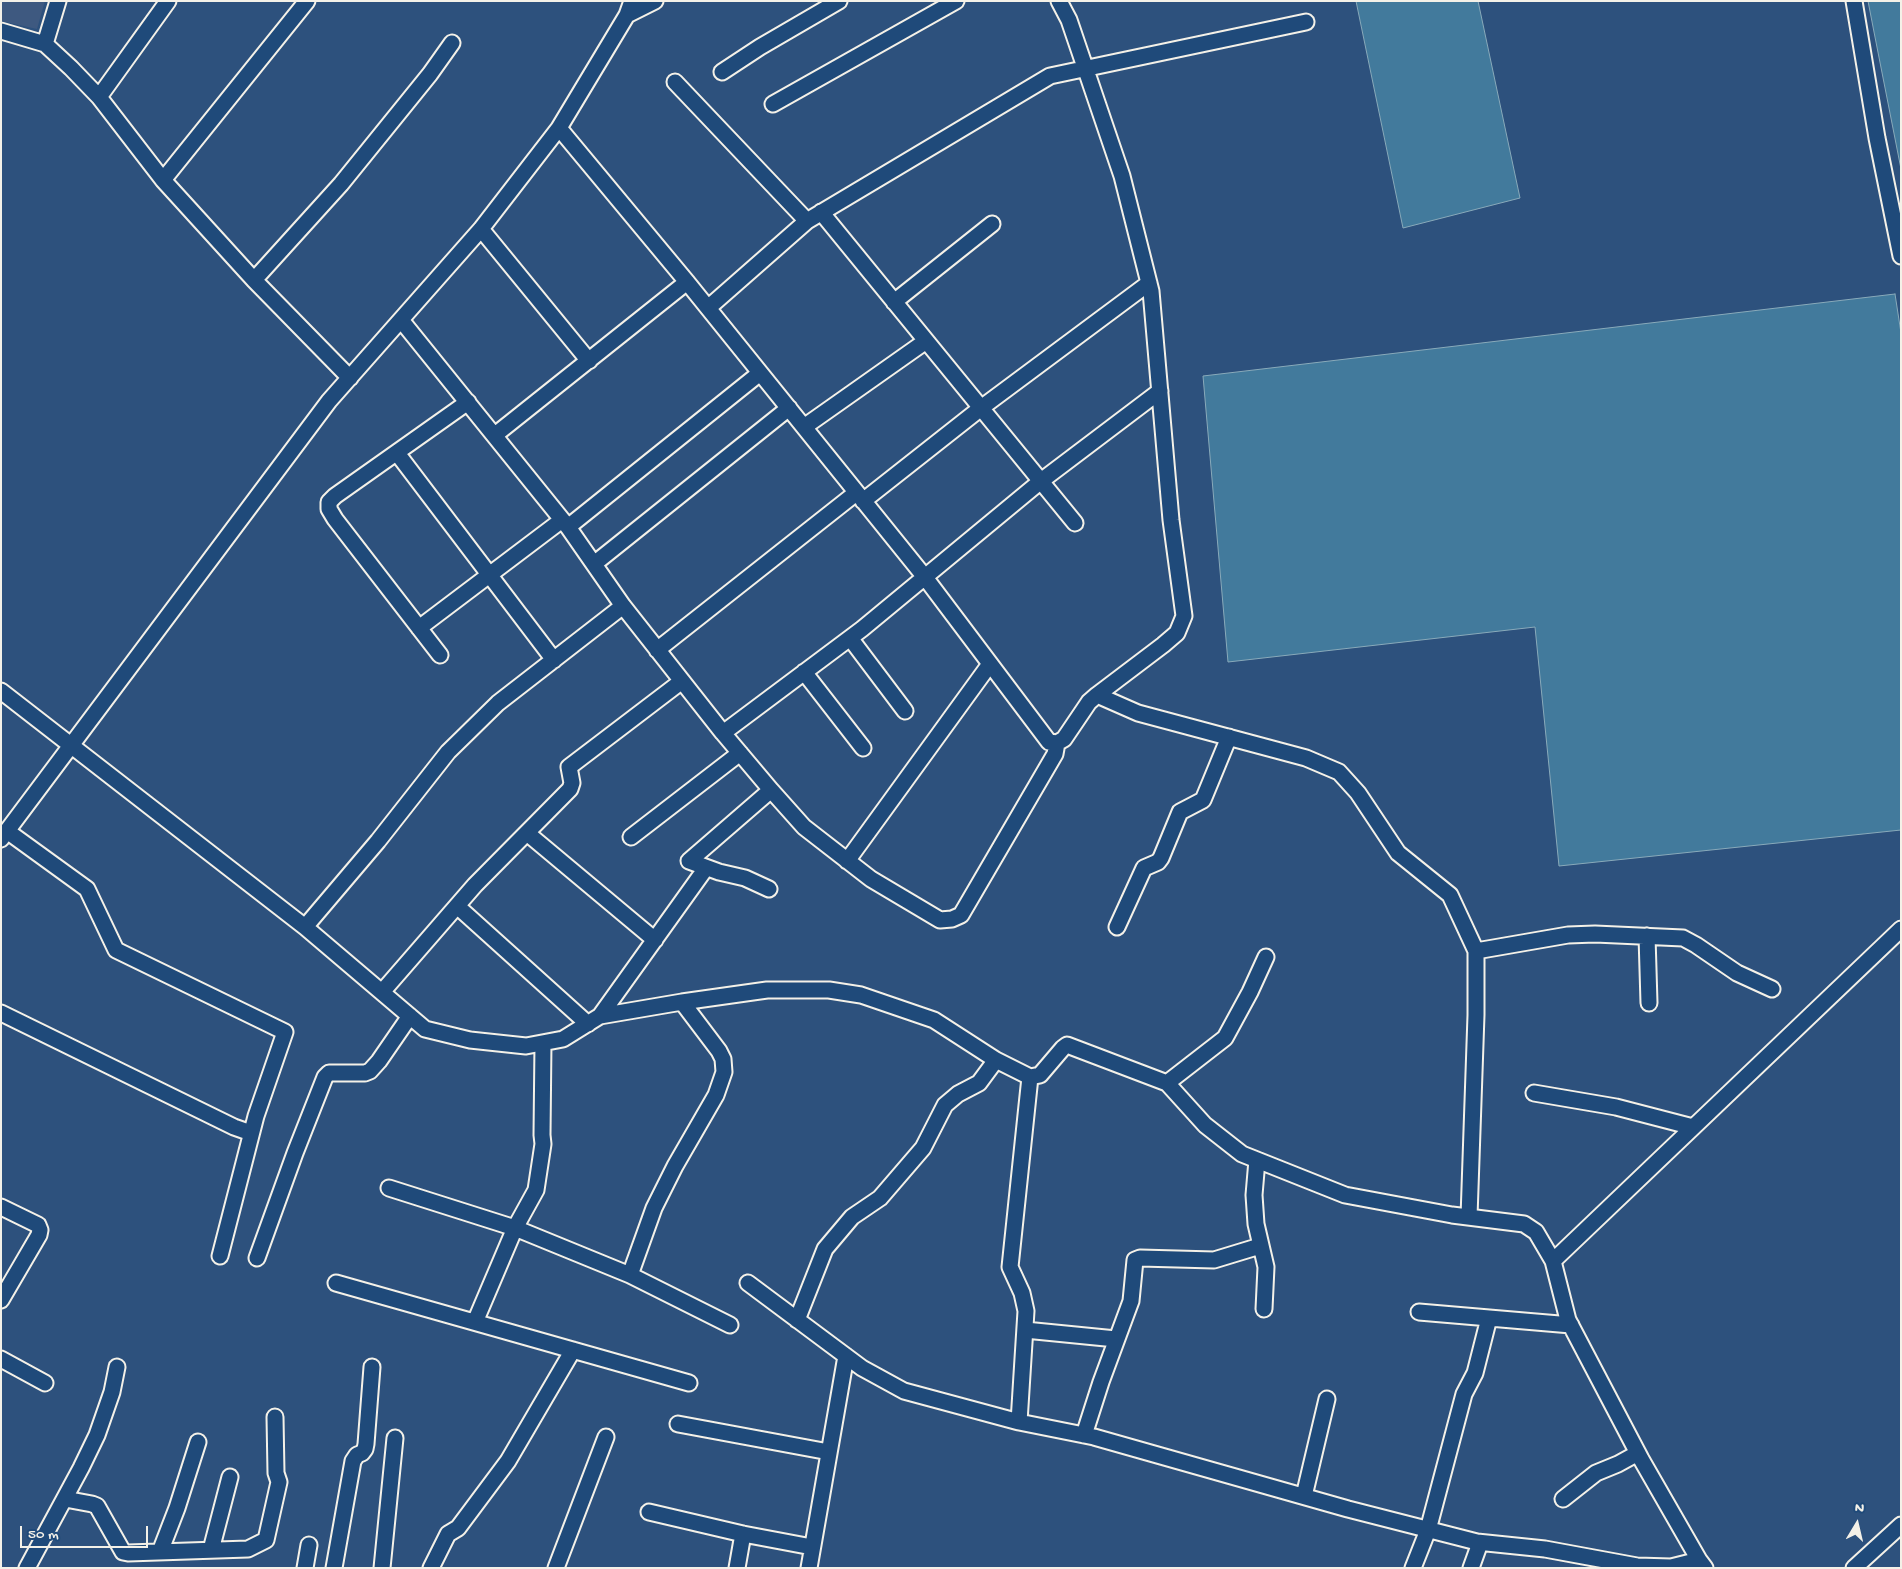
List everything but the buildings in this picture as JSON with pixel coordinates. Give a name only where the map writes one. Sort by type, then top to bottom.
[{"type":"street","points":[[45,44],[58,1]]},
{"type":"street","points":[[99,97],[168,1]]},
{"type":"street","points":[[163,180],[307,1]]},
{"type":"street","points":[[220,1256],[252,1133],[284,1032],[116,950],[87,889],[4,835],[329,401],[481,229],[559,128],[629,8],[655,1]]},
{"type":"street","points":[[722,72],[838,1]]},
{"type":"street","points":[[773,104],[956,1]]},
{"type":"street","points":[[559,128],[687,282],[924,576],[1049,742],[1057,743],[1064,739],[1089,702],[1177,633],[1184,616],[1171,520],[1149,283],[1122,176],[1069,20],[1059,1]]},
{"type":"street","points":[[1854,1],[1877,138],[1901,256]]},
{"type":"street","points":[[708,308],[807,220],[1050,76],[1306,22]]},
{"type":"street","points":[[1,31],[45,44],[71,68],[99,97],[163,180],[254,280],[350,378]]},
{"type":"street","points":[[254,280],[341,184],[430,74],[452,43]]},
{"type":"street","points":[[674,82],[807,220]]},
{"type":"street","points":[[820,212],[1075,523]]},
{"type":"street","points":[[894,302],[992,224]]},
{"type":"street","points":[[481,229],[589,360]]},
{"type":"street","points":[[495,435],[687,282]]},
{"type":"street","points":[[657,650],[859,497],[1149,283]]},
{"type":"street","points":[[401,320],[565,524],[623,606],[723,733],[804,827],[871,879],[940,920],[952,919],[961,915],[1055,754],[1057,743]]},
{"type":"street","points":[[804,427],[926,341]]},
{"type":"street","points":[[419,628],[489,574],[565,524],[760,374]]},
{"type":"street","points":[[723,733],[850,638],[1041,481],[1160,391]]},
{"type":"street","points":[[440,655],[329,509],[330,502],[335,496],[468,402]]},
{"type":"street","points":[[594,564],[789,408]]},
{"type":"street","points":[[397,453],[554,660]]},
{"type":"street","points":[[306,927],[378,841],[448,752],[498,703],[623,606]]},
{"type":"street","points":[[850,638],[905,711]]},
{"type":"street","points":[[847,861],[990,664]]},
{"type":"street","points":[[804,672],[863,748]]},
{"type":"street","points":[[382,992],[475,885],[570,790],[572,784],[569,767],[682,681]]},
{"type":"street","points":[[1,691],[306,927],[425,1029],[470,1040],[526,1046],[564,1039],[594,1020],[655,940],[706,868]]},
{"type":"street","points":[[1097,695],[1138,713],[1306,758],[1339,772],[1358,793],[1398,853],[1450,895],[1476,951],[1476,1015],[1469,1217]]},
{"type":"street","points":[[1117,927],[1144,868],[1158,862],[1161,858],[1180,812],[1203,800],[1229,737]]},
{"type":"street","points":[[631,837],[740,753]]},
{"type":"street","points":[[769,889],[746,878],[706,868],[689,861],[771,790]]},
{"type":"street","points":[[527,833],[655,940]]},
{"type":"street","points":[[457,906],[594,1020]]},
{"type":"street","points":[[1554,1261],[1901,929]]},
{"type":"street","points":[[1476,951],[1568,935],[1595,934],[1683,938],[1737,973],[1772,990]]},
{"type":"street","points":[[1647,936],[1649,1003]]},
{"type":"street","points":[[1167,1083],[1226,1038],[1266,956]]},
{"type":"street","points":[[594,1020],[682,1002],[767,990],[830,990],[861,995],[934,1020],[996,1060],[1030,1077],[1040,1075],[1062,1048],[1067,1045],[1167,1083],[1205,1125],[1242,1154],[1345,1194],[1469,1217],[1524,1224],[1536,1232],[1554,1261],[1568,1320],[1638,1453],[1702,1564],[1671,1567],[1589,1563],[1545,1550],[1480,1543],[1084,1435],[1019,1422],[904,1391],[862,1368],[748,1283]]},
{"type":"street","points":[[630,1276],[654,1208],[675,1166],[716,1095],[724,1072],[723,1059],[682,1002]]},
{"type":"street","points":[[1,1014],[234,1127],[252,1133]]},
{"type":"street","points":[[257,1258],[325,1077],[329,1073],[365,1073],[370,1070],[380,1061],[410,1016]]},
{"type":"street","points":[[475,1322],[516,1228],[536,1190],[543,1144],[542,1043]]},
{"type":"street","points":[[797,1320],[825,1249],[852,1217],[880,1198],[923,1148],[945,1105],[958,1094],[978,1083],[996,1060]]},
{"type":"street","points":[[1019,1422],[1026,1311],[1022,1293],[1010,1267],[1030,1077]]},
{"type":"street","points":[[1534,1093],[1616,1107],[1693,1127]]},
{"type":"street","points":[[1257,1160],[1254,1195],[1256,1224],[1266,1267],[1264,1309]]},
{"type":"street","points":[[389,1188],[516,1228],[630,1276],[730,1325]]},
{"type":"street","points":[[1,1207],[38,1225],[40,1230],[39,1235],[3,1292]]},
{"type":"street","points":[[1084,1435],[1116,1339],[1132,1301],[1135,1260],[1140,1258],[1214,1260],[1260,1246]]},
{"type":"street","points":[[336,1283],[689,1383]]},
{"type":"street","points":[[1419,1312],[1571,1325]]},
{"type":"street","points":[[1413,1568],[1428,1530],[1464,1394],[1475,1373],[1489,1318]]},
{"type":"street","points":[[1025,1330],[1116,1339]]},
{"type":"street","points":[[431,1568],[448,1534],[458,1528],[508,1461],[573,1350]]},
{"type":"street","points":[[809,1568],[846,1356]]},
{"type":"street","points":[[1,1359],[45,1383]]},
{"type":"street","points":[[27,1568],[65,1499],[96,1436],[112,1392],[117,1367]]},
{"type":"street","points":[[334,1568],[353,1461],[357,1455],[362,1454],[366,1444],[372,1367]]},
{"type":"street","points":[[1304,1496],[1327,1399]]},
{"type":"street","points":[[65,1499],[97,1506],[123,1552],[248,1549],[266,1540],[279,1482],[276,1473],[275,1417]]},
{"type":"street","points":[[678,1424],[829,1452]]},
{"type":"street","points":[[556,1568],[606,1437]]},
{"type":"street","points":[[382,1568],[395,1438]]},
{"type":"street","points":[[160,1552],[178,1508],[198,1442]]},
{"type":"street","points":[[1563,1499],[1596,1473],[1638,1453]]},
{"type":"street","points":[[211,1550],[230,1477]]},
{"type":"street","points":[[649,1512],[742,1534],[812,1546]]},
{"type":"street","points":[[1854,1568],[1901,1526]]},
{"type":"street","points":[[737,1568],[742,1534]]},
{"type":"street","points":[[1471,1568],[1480,1543]]},
{"type":"street","points":[[306,1568],[309,1545]]},
{"type":"shaded area","points":[[1,1],[45,1],[37,29],[1,21]]},
{"type":"shaded area","points":[[1356,1],[1478,1],[1520,198],[1403,228]]},
{"type":"shaded area","points":[[1868,1],[1901,1],[1901,169],[1874,32]]},
{"type":"shaded area","points":[[1895,294],[1901,333],[1901,830],[1559,866],[1535,627],[1228,662],[1203,376]]}]
